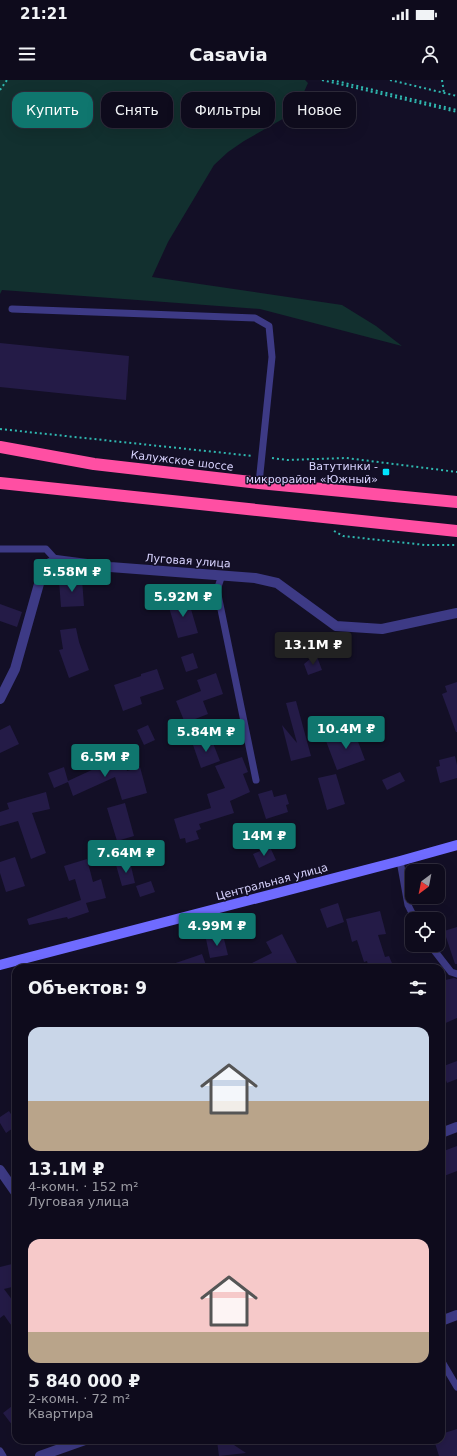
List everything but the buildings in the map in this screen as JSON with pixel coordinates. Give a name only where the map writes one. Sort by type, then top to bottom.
[{"type":"highway","name":"Калужское шоссе","points":[[0,447],[94,464],[259,483],[457,502]]},
{"type":"highway","points":[[0,483],[457,531]]},
{"type":"street","name":"Луговая улица","points":[[56,560],[110,567],[255,578],[277,583],[336,626],[382,629],[457,613]]},
{"type":"street","points":[[0,699],[15,669],[44,566],[56,560]]},
{"type":"street","name":"Центральная улица","points":[[0,965],[457,845]]},
{"type":"street","points":[[445,1132],[457,1127]]},
{"type":"street","points":[[0,1170],[12,1188]]},
{"type":"street","points":[[445,1320],[457,1315]]},
{"type":"street","points":[[40,1456],[74,1444]]},
{"type":"lane","points":[[12,309],[256,318],[269,326],[272,356],[259,483]]},
{"type":"lane","points":[[0,549],[46,549],[56,560]]},
{"type":"lane","points":[[222,575],[216,590],[256,780]]},
{"type":"lane","points":[[400,861],[408,905],[412,912]]},
{"type":"lane","points":[[435,952],[445,964]]},
{"type":"lane","points":[[445,964],[451,972],[457,974]]},
{"type":"lane","points":[[445,1367],[457,1387]]},
{"type":"lane","points":[[0,1451],[3,1456]]},
{"type":"path","points":[[0,90],[7,80]]},
{"type":"path","points":[[322,80],[457,111]]},
{"type":"path","points":[[332,80],[457,111]]},
{"type":"path","points":[[390,80],[457,96]]},
{"type":"path","points":[[442,80],[444,93]]},
{"type":"path","points":[[0,429],[287,460],[346,458],[457,472]]},
{"type":"green space","points":[[0,80],[305,80],[308,83],[304,92],[283,92],[283,119],[275,123],[275,92],[181,92],[181,128],[267,128],[228,152],[214,165],[168,242],[152,277],[342,305],[376,326],[402,346],[260,309],[2,290],[0,294]]},
{"type":"place","name":"Ватутинки - микрорайон «Южный»","points":[[386,472]]}]
